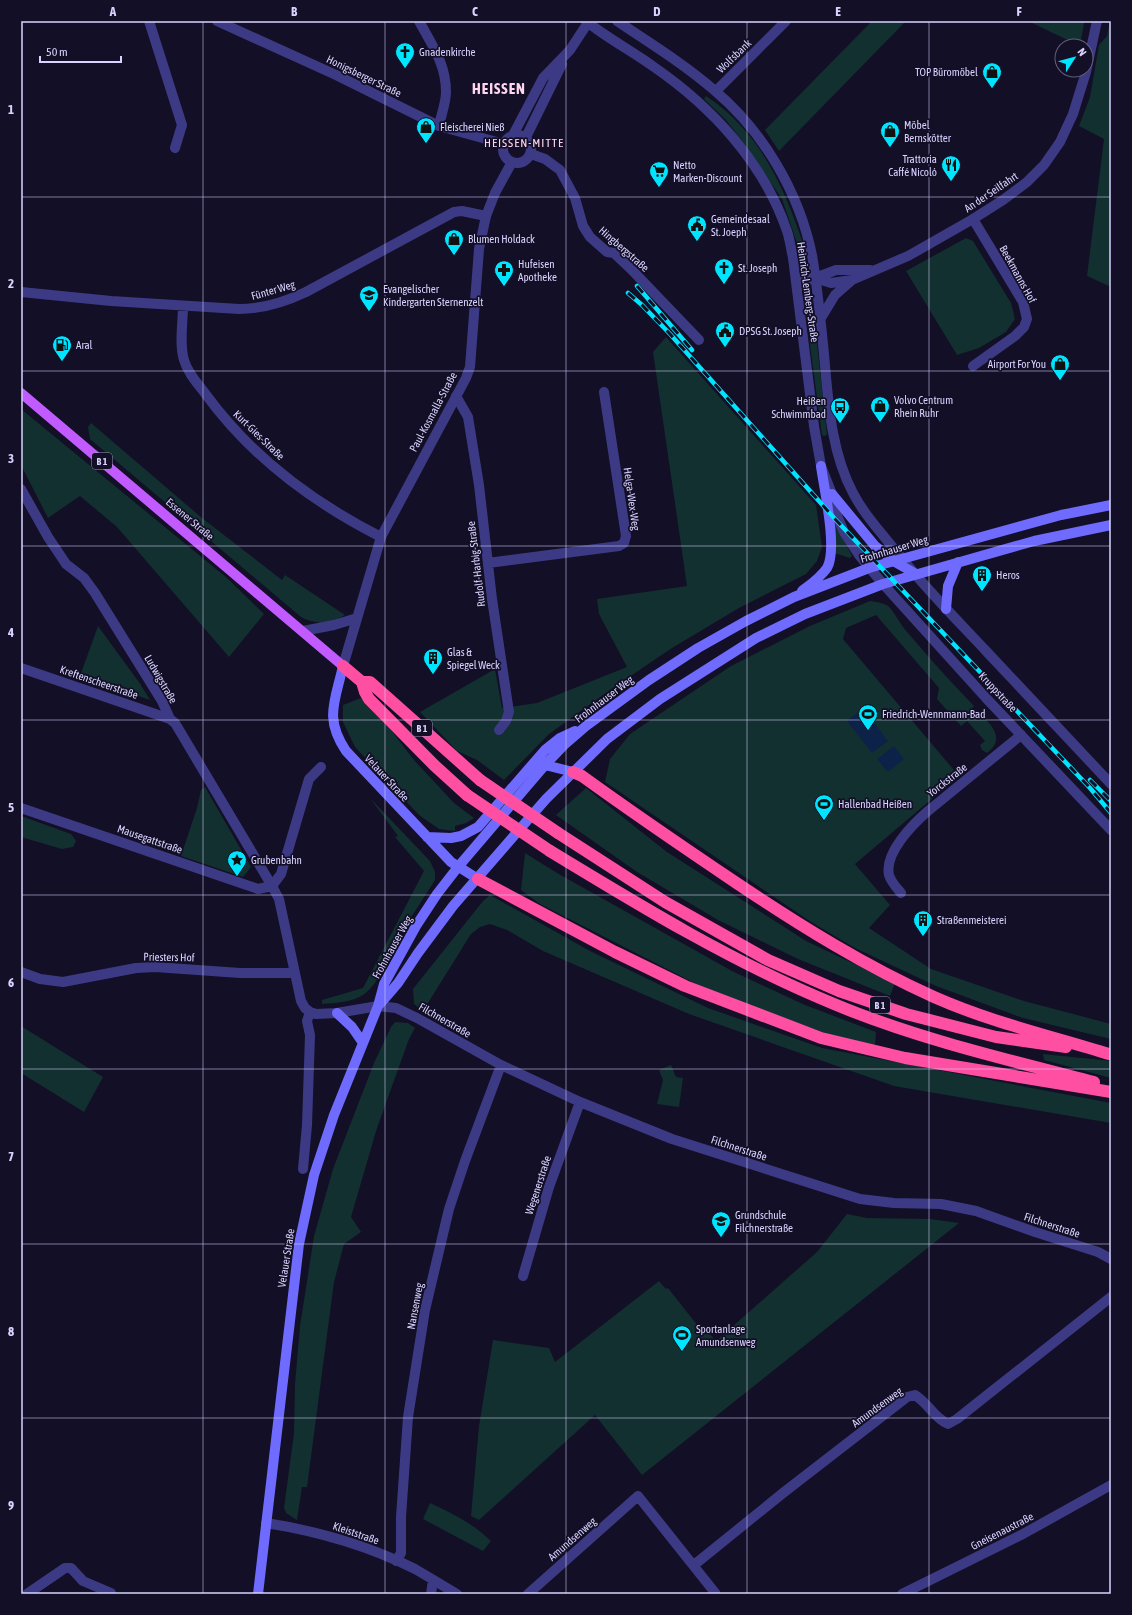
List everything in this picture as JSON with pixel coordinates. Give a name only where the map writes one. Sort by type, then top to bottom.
[{"type":"highway","name":"B 1","points":[[343,666],[362,682],[370,682],[480,780],[558,834],[658,898],[768,960],[839,991],[906,1014],[996,1037],[1110,1054]]},
{"type":"highway","points":[[362,682],[364,692],[369,699],[434,765],[467,795],[550,851],[656,915],[761,972],[834,1005],[903,1030],[1111,1086]]},
{"type":"highway","points":[[573,772],[582,776],[699,858],[791,919],[875,968],[935,998],[986,1016],[1110,1054]]},
{"type":"highway","points":[[478,879],[615,952],[684,986],[820,1038],[905,1058],[1111,1092]]},
{"type":"main road","name":"Essener Straße","points":[[21,392],[303,630],[343,666]]},
{"type":"main road","points":[[794,597],[819,578],[828,567],[832,540],[821,466]]},
{"type":"main road","points":[[832,494],[875,546],[899,560]]},
{"type":"main road","name":"Frohnhauser Weg","points":[[378,1006],[384,984],[416,926],[437,894],[458,868],[545,765],[564,745],[586,726],[649,680],[698,648],[746,621],[794,597],[869,568],[1061,515],[1111,505]]},
{"type":"main road","name":"Frohnhauser Weg","points":[[378,1006],[398,983],[447,914],[546,799],[607,739],[660,699],[756,638],[805,614],[883,584],[916,574],[1034,541],[1111,525]]},
{"type":"main road","points":[[946,609],[948,586],[958,562]]},
{"type":"main road","name":"Velauer Straße","points":[[343,666],[332,714],[332,722],[340,744],[451,862],[458,868],[478,879]]},
{"type":"main road","points":[[427,837],[451,838],[461,836],[478,827],[545,750],[560,738],[586,726]]},
{"type":"main road","points":[[545,765],[573,772]]},
{"type":"main road","name":"Velauer Straße","points":[[258,1594],[299,1244],[314,1175],[334,1115],[378,1006]]},
{"type":"main road","points":[[337,1013],[352,1027],[363,1043]]},
{"type":"street","points":[[149,21],[182,125],[175,148]]},
{"type":"street","name":"Honigsberger Straße","points":[[218,21],[336,75],[439,126],[504,144]]},
{"type":"street","points":[[419,21],[439,57],[443,68],[446,94],[439,126]]},
{"type":"street","name":"Heinrich-Lemberg-Straße","points":[[617,21],[690,70],[716,91],[741,116],[763,143],[789,187],[805,231],[811,253],[821,318],[831,416],[836,449],[852,492],[899,560],[916,574]]},
{"type":"street","name":"Wolfsbank","points":[[716,91],[786,21]]},
{"type":"street","name":"An der Seilfahrt","points":[[815,278],[831,283],[852,280],[908,256],[973,219],[1003,200],[1027,182],[1044,165],[1060,142],[1073,114],[1081,93],[1097,21]]},
{"type":"street","points":[[526,137],[567,53],[587,22]]},
{"type":"street","name":"Heinrich-Lemberg-Straße","points":[[587,22],[654,66],[684,88],[728,132],[744,151],[761,176],[788,232],[796,282],[814,426],[821,466],[844,532],[869,568]]},
{"type":"street","points":[[513,135],[526,137],[532,147],[531,154],[523,163],[517,164],[506,158],[503,151],[504,144],[507,139],[513,135],[543,78],[567,53]]},
{"type":"street","name":"Hingbergstraße","points":[[531,154],[546,159],[560,170],[570,186],[583,226],[590,237],[607,252],[614,253],[630,268],[699,340]]},
{"type":"street","name":"Paul-Kosmalla-Straße","points":[[343,666],[381,537],[466,378],[470,367],[479,249],[486,216],[495,193],[512,162]]},
{"type":"street","name":"Fünter Weg","points":[[21,292],[111,301],[248,309],[272,305],[294,298],[445,217],[462,211],[486,216]]},
{"type":"street","name":"Beekmanns Hof","points":[[972,366],[1015,336],[1024,327],[1026,319],[1026,310],[1023,302],[973,219]]},
{"type":"street","name":"An der Seilfahrt","points":[[796,282],[815,278],[836,270],[874,270]]},
{"type":"street","name":"Heinrich-Lemberg-Straße","points":[[821,318],[835,295],[852,280]]},
{"type":"street","name":"Kurt-Gies-Straße","points":[[184,306],[182,348],[184,359],[188,371],[217,410],[244,440],[267,462],[322,502],[361,527],[381,537]]},
{"type":"street","name":"Helga-Wex-Weg","points":[[488,563],[619,546],[624,543],[626,536],[604,392]]},
{"type":"street","name":"Rudolf-Harbig-Straße","points":[[456,396],[468,417],[509,712],[506,721],[499,730]]},
{"type":"street","name":"Ludwigstraße","points":[[21,490],[48,537],[66,564],[84,578],[96,593],[162,700],[170,718],[175,723],[272,886]]},
{"type":"street","name":"Kruppstraße","points":[[869,568],[1021,735],[1111,830]]},
{"type":"street","name":"Kruppstraße","points":[[916,574],[946,609],[1111,784]]},
{"type":"street","points":[[303,630],[334,625],[357,618]]},
{"type":"street","name":"Kreftenscheerstraße","points":[[21,668],[170,718]]},
{"type":"street","name":"Yorckstraße","points":[[901,893],[892,882],[888,873],[892,855],[898,842],[928,811],[1021,735]]},
{"type":"street","points":[[321,767],[309,779],[281,874],[272,886],[279,899],[294,973],[305,1008],[316,1014],[337,1013],[378,1006]]},
{"type":"street","name":"Mausegattstraße","points":[[21,808],[258,889],[272,886]]},
{"type":"street","name":"Priesters Hof","points":[[21,972],[40,979],[63,982],[136,968],[155,967],[240,972],[294,973]]},
{"type":"street","name":"Filchnerstraße","points":[[378,1006],[396,1008],[405,1011],[501,1065],[580,1102],[672,1139],[860,1199],[894,1203],[941,1204],[976,1211],[1098,1252],[1111,1259]]},
{"type":"street","points":[[302,1169],[307,1125],[310,1035],[307,1021],[310,1012]]},
{"type":"street","name":"Nansenweg","points":[[396,1561],[400,1553],[408,1417],[425,1310],[449,1209],[465,1161],[501,1065]]},
{"type":"street","name":"Wegenerstraße","points":[[523,1276],[549,1187],[580,1102]]},
{"type":"street","name":"Amundsenweg","points":[[694,1565],[906,1397],[915,1395],[925,1401],[940,1420],[948,1424],[957,1419],[1111,1297]]},
{"type":"street","name":"Gneisenaustraße","points":[[902,1594],[1022,1534],[1111,1486]]},
{"type":"street","name":"Amundsenweg","points":[[528,1594],[638,1496],[716,1594]]},
{"type":"street","name":"Kleiststraße","points":[[266,1523],[324,1535],[396,1561],[457,1594]]},
{"type":"street","points":[[28,1594],[65,1568],[71,1568],[83,1581],[110,1593]]},
{"type":"street","points":[[431,1594],[433,1580]]},
{"type":"street","points":[[21,1590],[24,1594]]},
{"type":"green space","points":[[872,21],[906,21],[779,151],[765,130]]},
{"type":"green space","points":[[1028,21],[1080,21],[1084,23],[1081,38],[1063,38]]},
{"type":"green space","points":[[1111,21],[1111,287],[1087,276],[1104,139],[1079,126],[1090,97],[1099,45],[1107,36]]},
{"type":"green space","points":[[706,96],[725,110],[742,126],[769,164],[780,184],[798,228],[805,250],[800,252],[782,199],[740,138],[725,119],[704,99]]},
{"type":"green space","points":[[966,238],[973,241],[1011,303],[1015,319],[1006,332],[979,348],[957,355],[906,271]]},
{"type":"green space","points":[[812,298],[827,435],[824,436],[822,435],[804,300]]},
{"type":"green space","points":[[666,337],[816,505],[822,547],[817,561],[806,574],[739,608],[672,648],[610,690],[549,734],[504,780],[477,760],[457,751],[420,712],[495,669],[502,708],[537,703],[627,667],[599,614],[597,599],[687,586],[653,352]]},
{"type":"green space","points":[[21,409],[227,578],[264,614],[229,657],[117,527],[80,496],[48,518],[21,465]]},
{"type":"green space","points":[[91,423],[202,518],[282,580],[285,575],[345,615],[328,622],[312,621],[301,617],[90,439],[88,427]]},
{"type":"green space","points":[[834,521],[852,556],[850,558],[834,553]]},
{"type":"green space","points":[[870,601],[879,602],[890,608],[905,630],[974,706],[972,708],[976,712],[978,711],[991,726],[996,737],[996,742],[987,753],[982,750],[980,745],[985,741],[967,721],[961,726],[937,699],[939,688],[876,615],[846,628],[843,639],[959,776],[855,864],[890,905],[869,928],[931,969],[1024,1001],[1111,1024],[1111,1039],[1023,1018],[936,986],[855,948],[811,922],[605,782],[610,759],[630,734],[731,666],[810,626]]},
{"type":"green space","points":[[98,626],[141,685],[150,700],[80,676]]},
{"type":"green space","points":[[361,698],[385,722],[413,759],[454,803],[474,818],[466,823],[455,826],[455,831],[439,829],[419,815],[355,747],[343,722],[343,705]]},
{"type":"green space","points":[[205,787],[251,867],[243,877],[181,856],[197,808],[201,790]]},
{"type":"green space","points":[[586,788],[667,852],[806,941],[895,983],[890,996],[798,959],[718,920],[637,872],[556,815]]},
{"type":"green space","points":[[370,798],[430,861],[435,872],[435,880],[404,928],[380,976],[369,990],[359,997],[344,1002],[322,1004],[322,1000],[363,988],[424,871],[395,837],[398,836]]},
{"type":"green space","points":[[21,816],[71,834],[76,841],[73,847],[62,849],[21,837]]},
{"type":"green space","points":[[525,853],[557,873],[732,971],[805,1005],[876,1032],[875,1045],[830,1035],[712,992],[540,904],[521,890]]},
{"type":"green space","points":[[490,895],[590,951],[708,1008],[822,1048],[1111,1103],[1111,1123],[894,1086],[689,1014],[543,951],[507,930],[490,924],[480,927],[471,934],[423,1011],[414,1004],[413,989],[483,901]]},
{"type":"green space","points":[[395,1022],[408,1023],[415,1028],[409,1039],[377,1128],[351,1217],[361,1232],[344,1244],[334,1282],[307,1487],[302,1487],[297,1520],[286,1513],[284,1508],[294,1433],[295,1384],[300,1326],[314,1236],[333,1169],[374,1063],[391,1027]]},
{"type":"green space","points":[[21,1026],[103,1077],[84,1112],[21,1073]]},
{"type":"green space","points":[[1043,1054],[1111,1061],[1111,1078],[1044,1060]]},
{"type":"green space","points":[[671,1065],[676,1077],[683,1078],[679,1107],[657,1104],[663,1080],[659,1070]]},
{"type":"green space","name":"Sportanlage Amundsenweg","points":[[847,1214],[867,1218],[930,1219],[959,1223],[642,1475],[595,1415],[479,1520],[471,1516],[479,1426],[493,1340],[549,1348],[555,1362],[659,1281],[666,1289],[668,1288],[698,1326],[701,1324],[716,1341],[817,1252]]},
{"type":"green space","points":[[430,1503],[462,1519],[491,1541],[483,1551],[423,1519]]},
{"type":"water","name":"Friedrich-Wennmann-Bad","points":[[863,708],[888,741],[872,753],[847,721]]},
{"type":"water","points":[[894,746],[904,759],[888,772],[877,759]]},
{"type":"railway","points":[[637,286],[692,350]]},
{"type":"railway","points":[[628,293],[670,334],[835,519],[1090,788],[1111,813]]},
{"type":"railway","points":[[1090,780],[1111,801]]},
{"type":"place","name":"Gnadenkirche","points":[[405,69]]},
{"type":"place","name":"TOP Büromöbel","points":[[992,89]]},
{"type":"place","name":"Fleischerei Nieß","points":[[426,144]]},
{"type":"place","name":"Möbel Bernskötter","points":[[890,148]]},
{"type":"place","name":"Trattoria Caffé Nicoló","points":[[951,182]]},
{"type":"place","name":"Netto Marken-Discount","points":[[659,188]]},
{"type":"place","name":"Gemeindesaal St. Joeph","points":[[697,242]]},
{"type":"place","name":"Blumen Holdack","points":[[454,256]]},
{"type":"place","name":"St. Joseph","points":[[724,285]]},
{"type":"place","name":"Hufeisen Apotheke","points":[[504,287]]},
{"type":"place","name":"Evangelischer Kindergarten Sternenzelt","points":[[369,312]]},
{"type":"place","name":"DPSG St. Joseph","points":[[725,348]]},
{"type":"place","name":"Aral","points":[[62,362]]},
{"type":"place","name":"Airport For You","points":[[1060,381]]},
{"type":"place","name":"Volvo Centrum Rhein Ruhr","points":[[880,423]]},
{"type":"place","name":"Heißen Schwimmbad","points":[[840,424]]},
{"type":"place","name":"Heros","points":[[982,592]]},
{"type":"place","name":"Glas & Spiegel Weck","points":[[433,675]]},
{"type":"place","name":"Friedrich-Wennmann-Bad","points":[[868,731]]},
{"type":"place","name":"Hallenbad Heißen","points":[[824,821]]},
{"type":"place","name":"Grubenbahn","points":[[237,877]]},
{"type":"place","name":"Straßenmeisterei","points":[[923,937]]},
{"type":"place","name":"Grundschule Filchnerstraße","points":[[721,1238]]},
{"type":"place","name":"Sportanlage Amundsenweg","points":[[682,1352]]},
{"type":"district","name":"HEISSEN","points":[[499,88]]},
{"type":"district","name":"HEISSEN-MITTE","points":[[524,143]]}]
